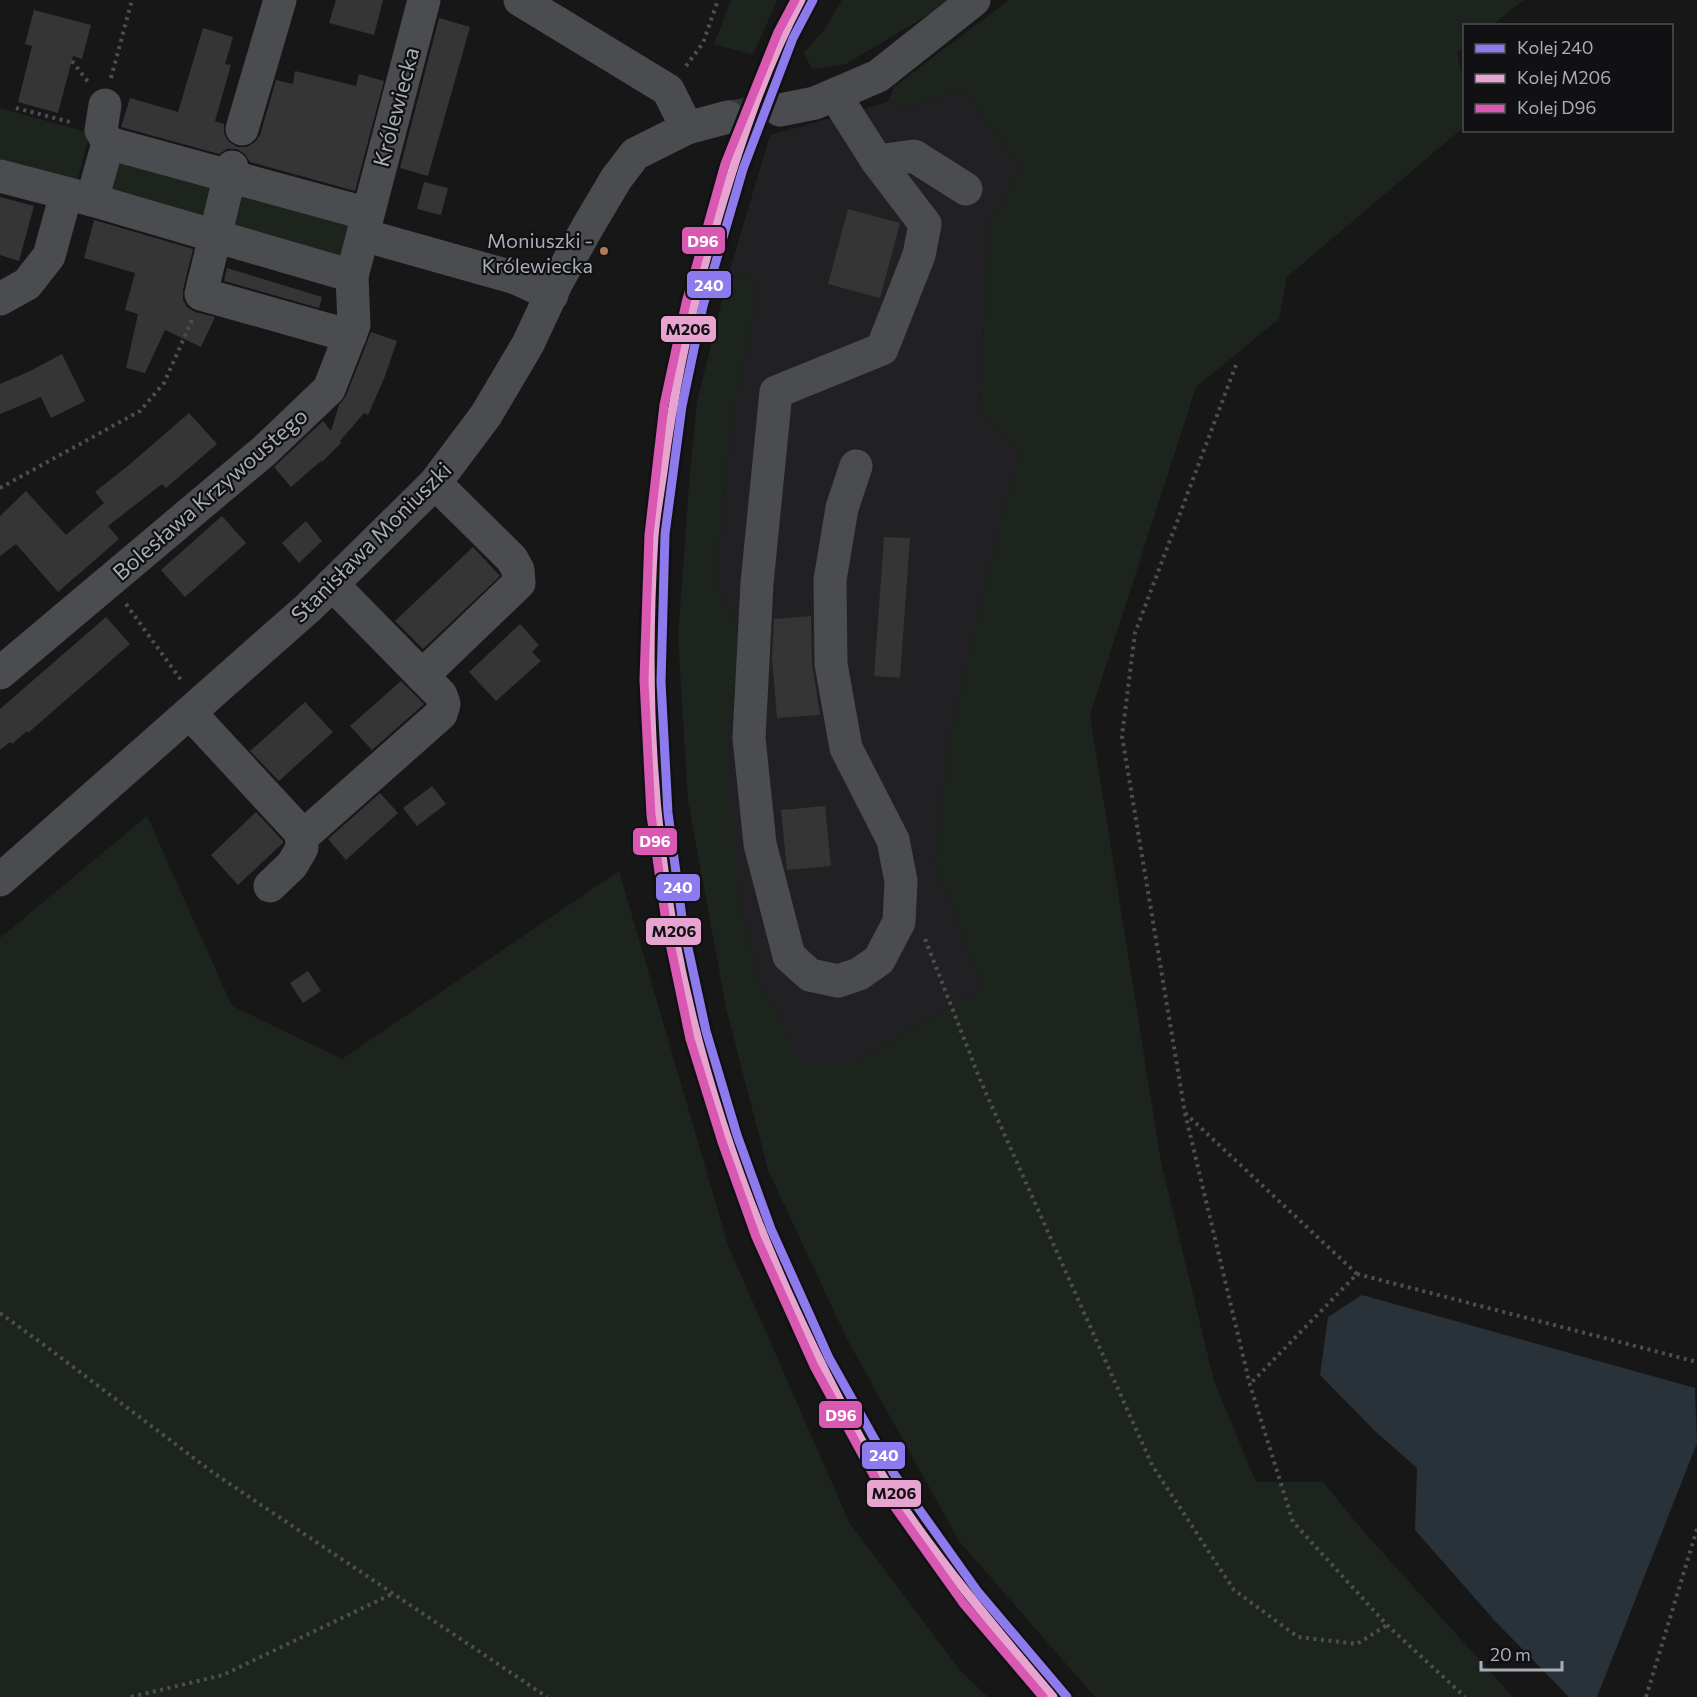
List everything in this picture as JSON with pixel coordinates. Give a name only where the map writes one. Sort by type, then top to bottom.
[{"type":"street","points":[[242,129],[280,0]]},
{"type":"street","name":"Królewiecka","points":[[365,225],[424,0]]},
{"type":"street","points":[[520,0],[668,90],[687,128]]},
{"type":"street","points":[[780,110],[814,103],[878,76],[974,0]]},
{"type":"street","points":[[835,94],[877,161],[925,224],[919,255],[882,349],[776,392],[758,583],[749,738],[760,844],[789,956],[810,975],[838,981],[860,974],[879,960],[899,922],[902,880],[893,840],[846,748],[831,664],[830,580],[842,508],[856,466]]},
{"type":"street","name":"Stanisława Moniuszki","points":[[0,880],[332,584],[435,483],[486,415],[528,344],[596,212],[616,179],[635,154],[687,128],[728,117]]},
{"type":"street","points":[[0,299],[27,284],[50,256],[79,197],[105,126],[231,172],[365,225],[516,278],[552,295]]},
{"type":"street","points":[[877,161],[914,156],[966,189]]},
{"type":"street","points":[[231,172],[217,237],[201,294],[350,336]]},
{"type":"street","points":[[0,176],[352,276]]},
{"type":"street","name":"Bolesława Krzywoustego","points":[[0,673],[264,452],[329,389],[354,325],[352,276],[365,225]]},
{"type":"street","points":[[422,676],[519,583],[518,570],[512,560],[435,483]]},
{"type":"street","points":[[301,833],[309,831],[441,714],[444,704],[441,695],[332,584]]},
{"type":"street","points":[[190,712],[301,833],[302,848],[292,865],[270,886]]},
{"type":"path","points":[[16,108],[105,126],[115,59],[132,0]]},
{"type":"path","points":[[668,90],[703,43],[718,0]]},
{"type":"path","points":[[0,488],[141,411],[164,383],[187,335],[201,294]]},
{"type":"path","points":[[1236,365],[1135,633],[1122,736],[1185,1113],[1250,1385],[1293,1522],[1387,1625],[1465,1697]]},
{"type":"path","points":[[109,581],[173,669]]},
{"type":"path","points":[[922,933],[981,1082],[1152,1465],[1234,1590],[1298,1637],[1357,1644],[1387,1625]]},
{"type":"path","points":[[1185,1113],[1357,1274],[1697,1362]]},
{"type":"path","points":[[1250,1385],[1357,1274]]},
{"type":"path","points":[[0,1313],[215,1474],[547,1697]]},
{"type":"path","points":[[1646,1697],[1697,1529]]},
{"type":"path","points":[[131,1697],[223,1675],[392,1593]]},
{"type":"shaded area","points":[[731,0],[777,0],[753,55],[714,44]]},
{"type":"shaded area","points":[[842,0],[953,0],[846,64],[812,69],[804,53],[824,30]]},
{"type":"shaded area","points":[[1009,0],[1524,0],[1493,24],[1463,24],[1463,48],[1457,53],[1463,80],[1463,128],[1287,277],[1279,319],[1196,387],[1090,715],[1161,1162],[1214,1381],[1256,1482],[1323,1482],[1365,1533],[1513,1697],[1095,1697],[959,1541],[847,1339],[768,1170],[726,1008],[688,801],[678,638],[697,402],[727,280],[749,271],[757,300],[733,409],[715,582],[741,637],[726,762],[740,907],[760,985],[777,1013],[799,1061],[858,1061],[983,988],[935,863],[948,747],[1003,511],[1021,453],[980,410],[987,257],[992,218],[1023,166],[988,125],[965,90],[903,108],[888,102],[894,87]]},
{"type":"shaded area","points":[[965,90],[988,125],[1023,166],[992,218],[987,257],[980,410],[1021,453],[1003,511],[948,747],[935,863],[983,988],[858,1061],[799,1062],[777,1013],[760,985],[740,907],[725,762],[741,637],[715,582],[733,409],[757,300],[749,271],[727,280],[770,135],[888,102],[903,108]]},
{"type":"shaded area","points":[[0,108],[90,133],[75,190],[0,169]]},
{"type":"shaded area","points":[[117,158],[217,186],[215,221],[107,197]]},
{"type":"shaded area","points":[[241,192],[352,224],[346,260],[230,231]]},
{"type":"shaded area","points":[[147,816],[232,1006],[342,1059],[619,871],[728,1245],[849,1522],[960,1670],[988,1697],[0,1697],[0,938]]},
{"type":"shaded area","points":[[1362,1295],[1695,1388],[1697,1443],[1597,1697],[1569,1697],[1495,1621],[1415,1530],[1417,1468],[1375,1431],[1320,1375],[1328,1317]]},
{"type":"building","points":[[336,0],[383,0],[374,35],[329,23]]},
{"type":"building","points":[[34,10],[91,25],[82,59],[73,56],[58,113],[18,102],[32,46],[25,44]]},
{"type":"building","points":[[439,18],[470,27],[428,176],[400,168]]},
{"type":"building","points":[[203,28],[233,37],[225,64],[231,65],[215,121],[224,124],[224,133],[228,141],[237,147],[247,147],[255,142],[260,135],[276,80],[293,84],[295,71],[356,86],[359,74],[384,81],[355,191],[250,162],[245,154],[237,149],[227,149],[219,154],[121,127],[130,98],[178,112]]},
{"type":"building","points":[[424,182],[448,188],[441,215],[417,209]]},
{"type":"building","points":[[0,197],[34,206],[19,261],[0,255]]},
{"type":"building","points":[[848,209],[900,223],[880,298],[828,284]]},
{"type":"building","points":[[94,220],[193,249],[183,290],[183,300],[187,307],[195,312],[215,317],[201,347],[165,330],[145,373],[126,368],[138,314],[125,310],[135,273],[84,258]]},
{"type":"building","points":[[227,268],[322,297],[319,308],[224,281]]},
{"type":"building","points":[[371,332],[397,341],[368,415],[364,413],[340,441],[341,443],[321,463],[322,460],[291,487],[274,467],[323,421],[331,431],[339,405],[346,396]]},
{"type":"building","points":[[62,354],[85,401],[51,418],[41,397],[0,414],[0,384]]},
{"type":"building","points":[[189,413],[217,444],[166,488],[162,484],[108,526],[119,539],[58,592],[16,544],[0,556],[0,516],[26,491],[66,535],[104,503],[95,492]]},
{"type":"building","points":[[222,516],[246,543],[185,597],[161,570]]},
{"type":"building","points":[[306,521],[322,541],[299,563],[282,543]]},
{"type":"building","points":[[884,537],[910,538],[900,678],[874,676]]},
{"type":"building","points":[[473,547],[500,576],[423,649],[395,621]]},
{"type":"building","points":[[811,616],[812,664],[820,715],[777,718],[772,658],[774,619]]},
{"type":"building","points":[[106,617],[130,644],[28,733],[27,731],[12,744],[10,742],[0,750],[0,709]]},
{"type":"building","points":[[520,624],[539,645],[532,652],[541,661],[496,701],[469,672]]},
{"type":"building","points":[[401,681],[424,704],[372,750],[350,726]]},
{"type":"building","points":[[305,702],[333,732],[279,781],[250,751]]},
{"type":"building","points":[[432,786],[446,804],[417,826],[403,808]]},
{"type":"building","points":[[380,793],[398,813],[346,860],[328,839]]},
{"type":"building","points":[[825,806],[831,866],[787,870],[781,810]]},
{"type":"building","points":[[256,812],[283,843],[238,885],[211,855]]},
{"type":"building","points":[[308,971],[321,991],[303,1003],[290,983]]},
{"type":"tunnel","points":[[728,117],[780,110]]},
{"type":"rail line","name":"D96","points":[[795,0],[778,32],[725,164],[686,303],[664,405],[649,535],[644,680],[651,815],[667,929],[690,1039],[722,1142],[756,1237],[814,1366],[879,1485],[963,1603],[1043,1697]]},
{"type":"rail line","name":"M206","points":[[801,0],[763,84],[723,201],[690,321],[667,441],[654,536],[650,633],[655,782],[665,880],[693,1022],[720,1114],[751,1205],[810,1341],[858,1435],[904,1509],[966,1591],[1053,1697]]},
{"type":"rail line","name":"240","points":[[813,0],[793,38],[743,169],[703,306],[682,406],[665,534],[661,682],[668,813],[683,925],[706,1031],[737,1135],[771,1229],[829,1358],[894,1474],[978,1592],[1067,1697]]},
{"type":"place","name":"Moniuszki - Królewiecka","points":[[604,251]]}]
